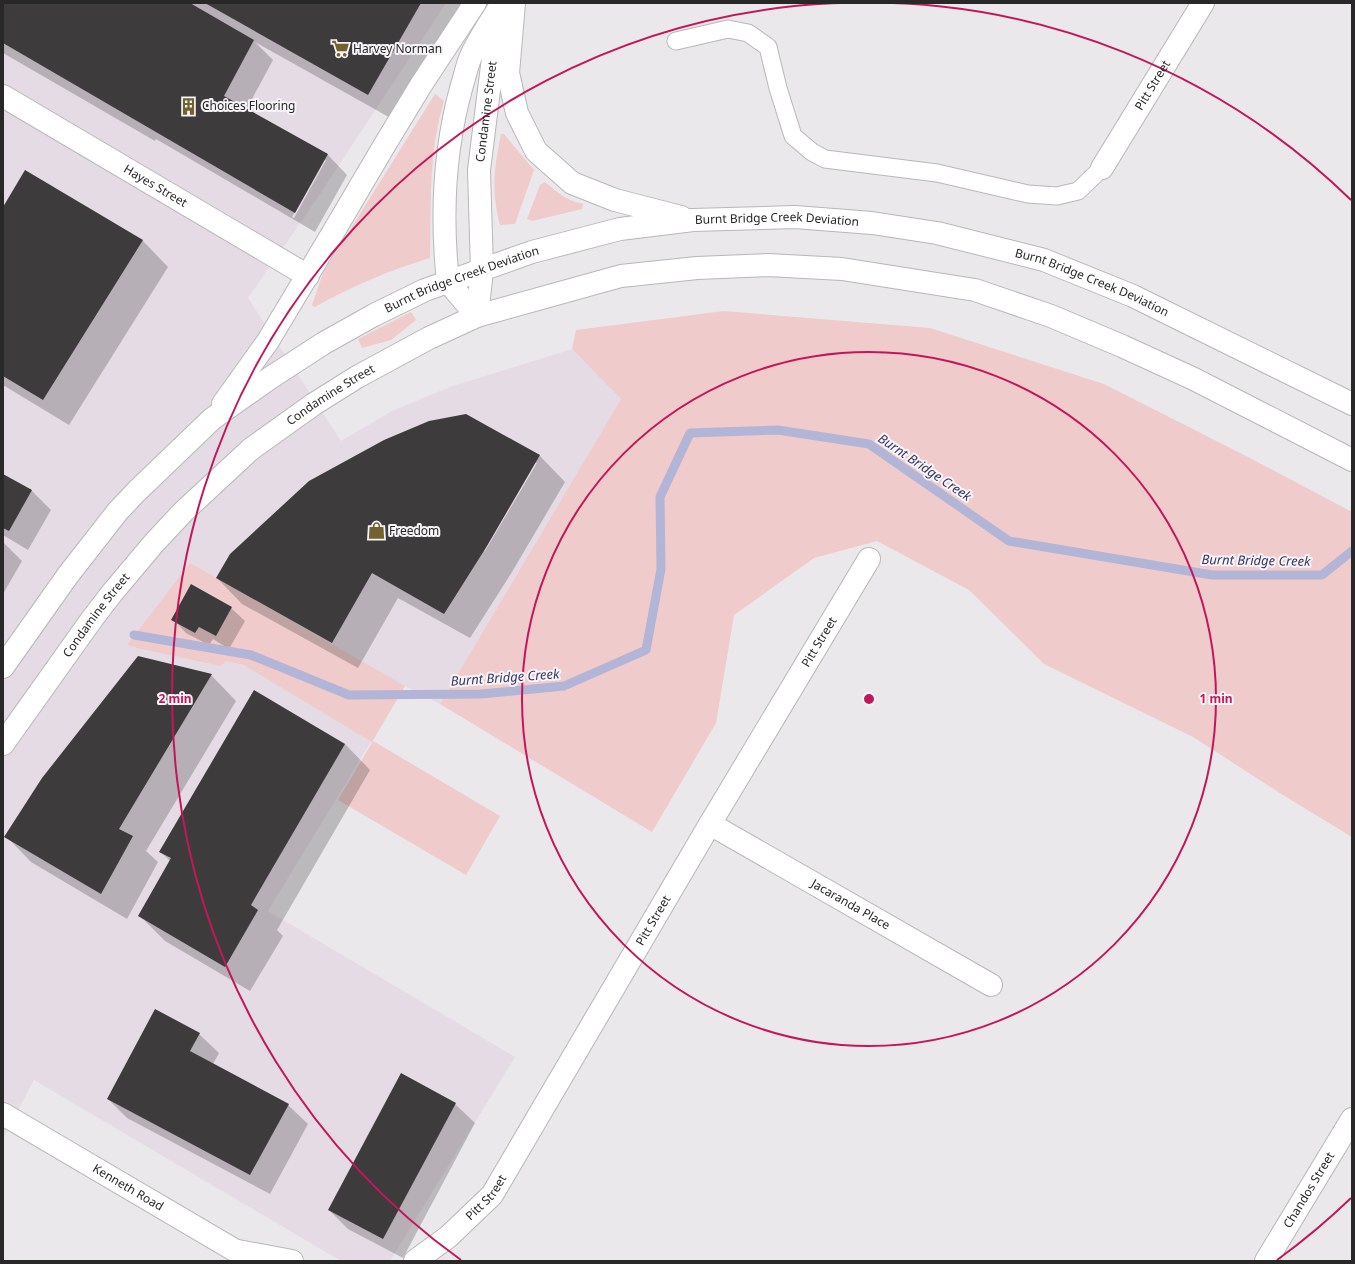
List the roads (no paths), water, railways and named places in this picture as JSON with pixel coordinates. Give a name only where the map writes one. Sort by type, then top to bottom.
[{"type":"main road","points":[[5,664],[68,575],[118,511],[212,419],[268,341],[421,85],[475,3]]},
{"type":"main road","name":"Condamine Street","points":[[448,282],[444,246],[450,134],[471,56],[502,3]]},
{"type":"main road","name":"Condamine Street","points":[[3,744],[92,619],[154,543],[184,511],[251,449],[314,404],[357,377],[429,338],[477,316],[482,270],[479,170],[493,58],[509,3]]},
{"type":"main road","points":[[514,3],[508,73],[517,113],[536,152],[572,183],[614,200],[692,220]]},
{"type":"main road","name":"Pitt Street","points":[[1102,168],[1203,3]]},
{"type":"main road","name":"Hayes Street","points":[[3,96],[308,276]]},
{"type":"main road","name":"Burnt Bridge Creek Deviation","points":[[212,419],[270,378],[324,343],[374,315],[426,290],[532,252],[620,229],[692,220],[795,217],[872,223],[937,233],[1044,260],[1133,296],[1352,404]]},
{"type":"main road","points":[[448,282],[477,316],[621,276],[697,268],[768,265],[842,269],[975,290],[1051,316],[1122,346],[1194,379],[1352,460]]},
{"type":"main road","name":"Pitt Street","points":[[415,1261],[448,1237],[492,1195],[710,824],[869,559]]},
{"type":"main road","name":"Jacaranda Place","points":[[710,824],[991,985]]},
{"type":"main road","name":"Kenneth Road","points":[[3,1114],[244,1256]]},
{"type":"main road","name":"Chandos Street","points":[[1266,1261],[1352,1119]]},
{"type":"main road","points":[[244,1256],[292,1261]]},
{"type":"lane","points":[[676,41],[728,29],[748,33],[768,47],[778,88],[793,136],[812,152],[824,159],[937,173],[1028,194],[1057,196],[1078,191],[1102,168]]},
{"type":"waterway","name":"Burnt Bridge Creek","points":[[134,635],[251,655],[349,695],[481,694],[564,686],[646,650],[661,569],[660,497],[690,433],[778,430],[869,444],[1009,541],[1212,575],[1322,575],[1352,551]]},
{"type":"place","name":"Harvey Norman","points":[[340,49]]},
{"type":"place","name":"Choices Flooring","points":[[189,106]]},
{"type":"place","name":"Freedom","points":[[376,531]]}]
